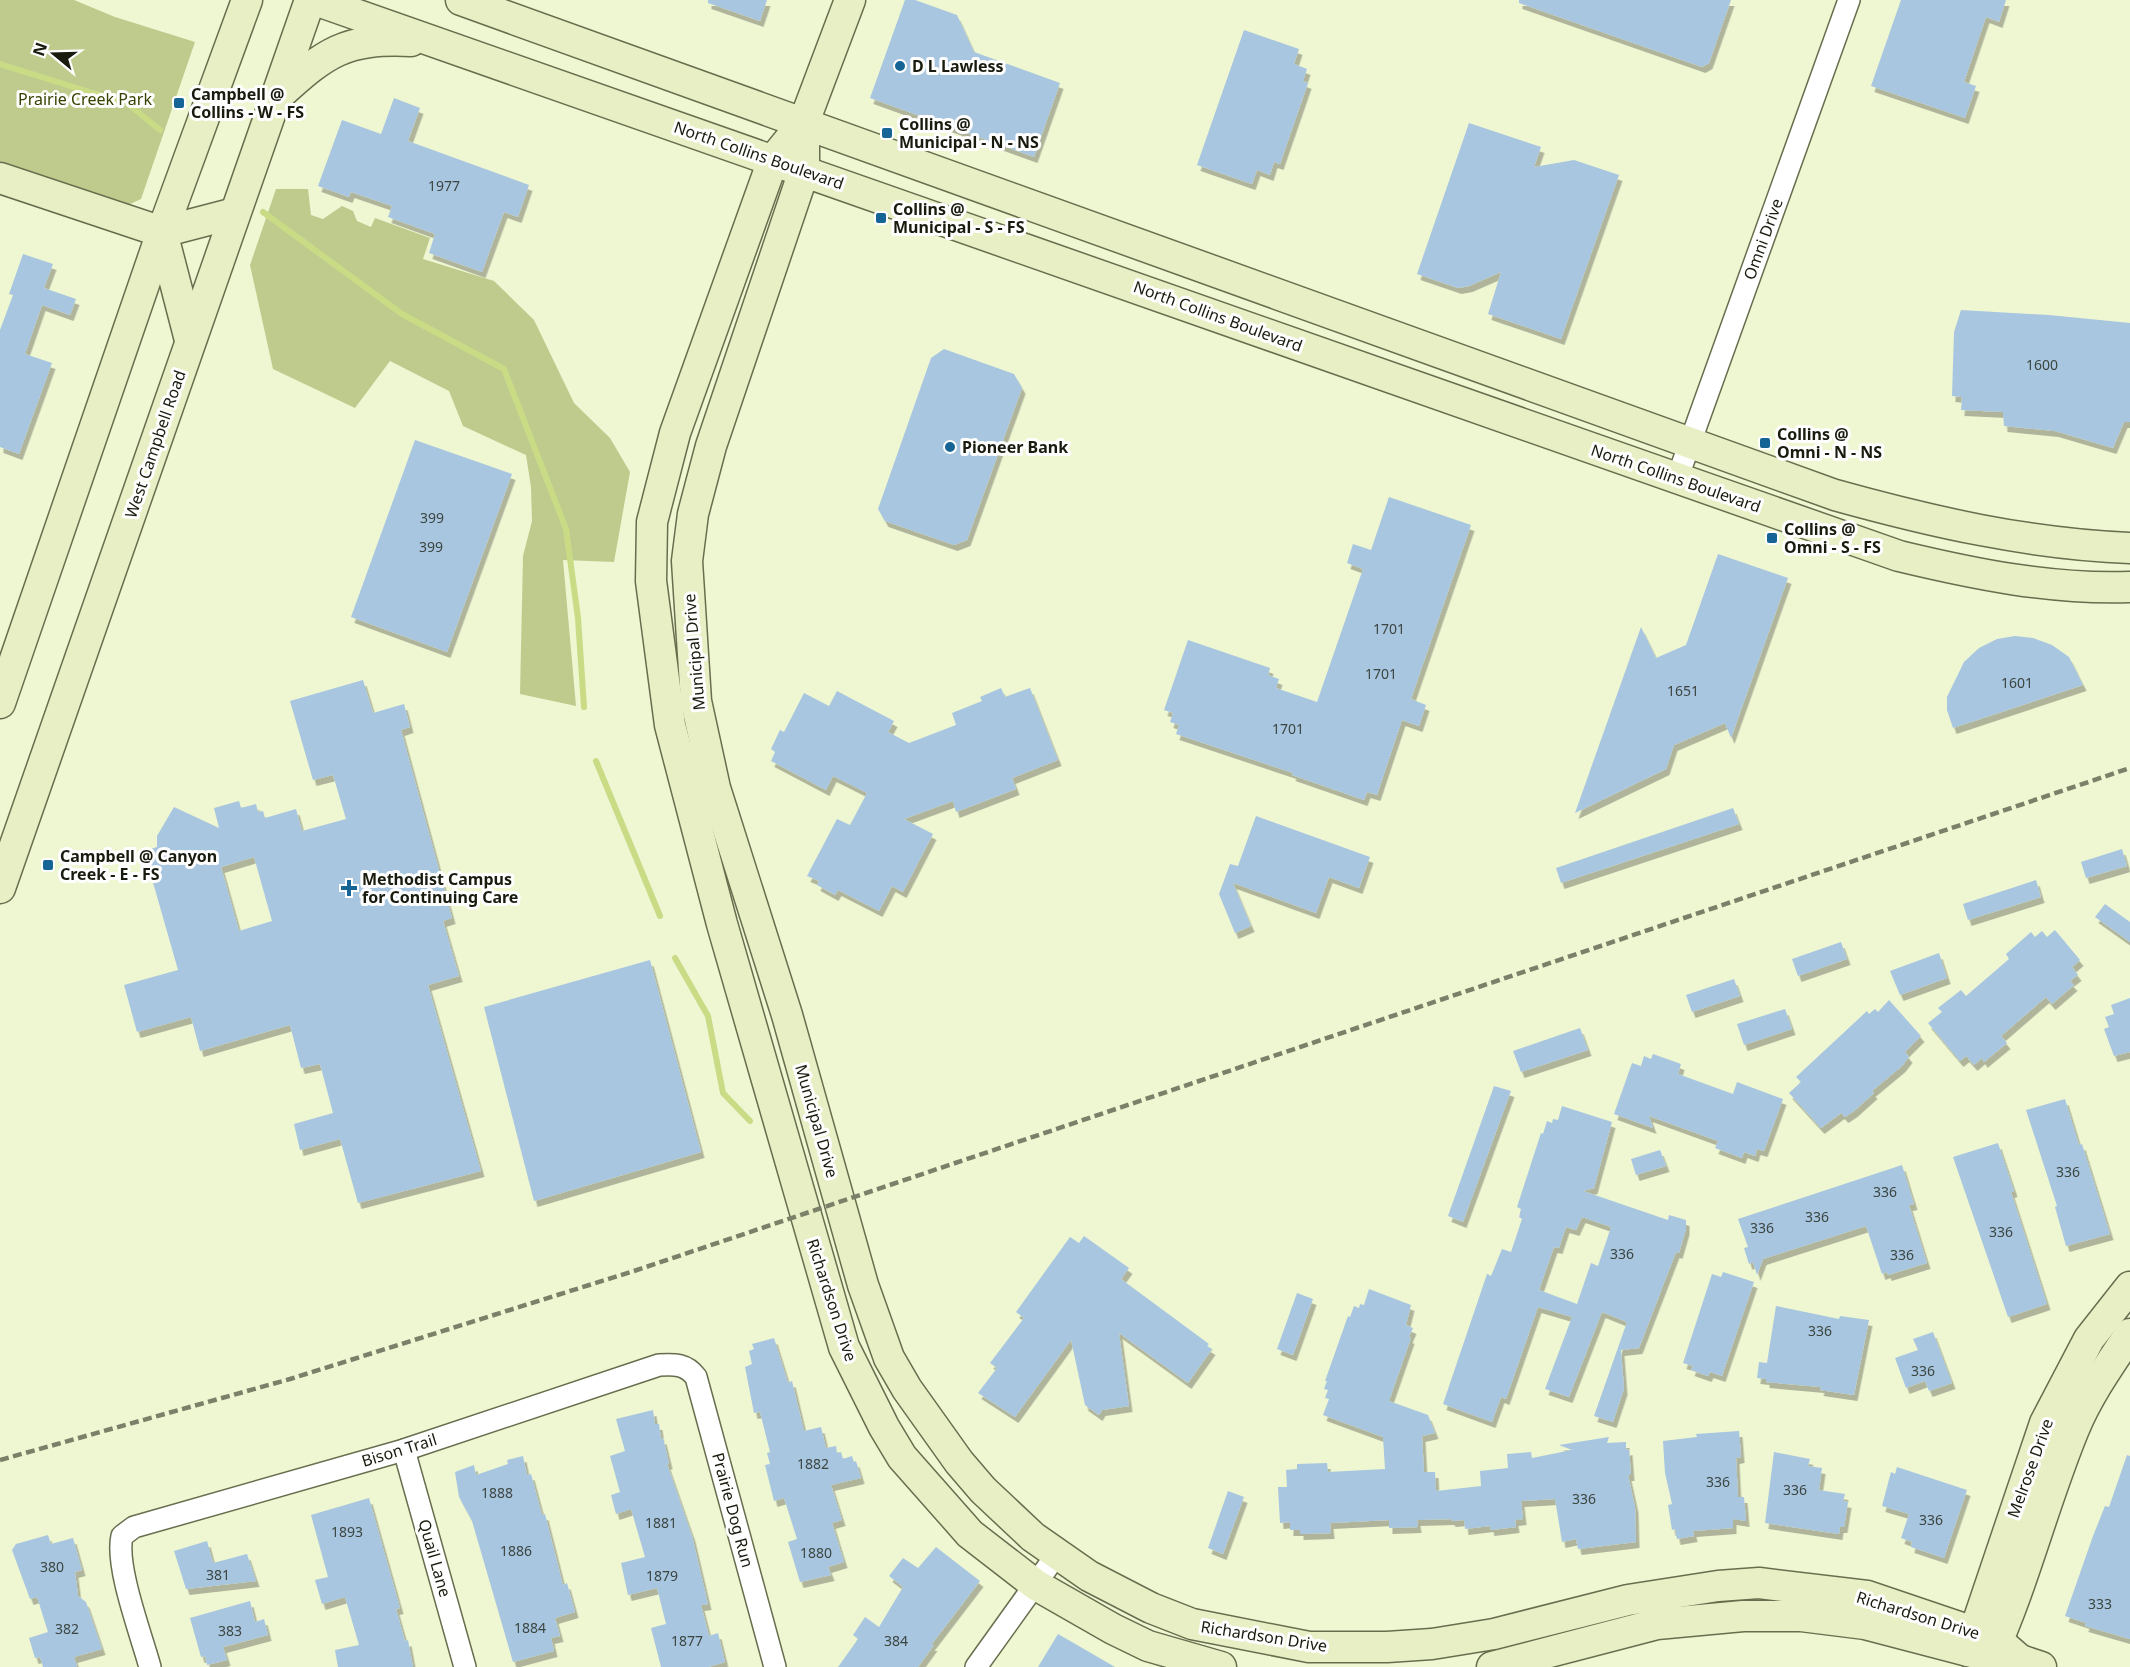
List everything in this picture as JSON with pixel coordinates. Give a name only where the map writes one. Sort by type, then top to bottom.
[{"type":"main road","points":[[0,703],[162,231],[247,0]]},
{"type":"main road","name":"West Campbell Road","points":[[0,888],[310,0]]},
{"type":"main road","name":"North Collins Boulevard","points":[[315,0],[1677,479],[1909,558],[1959,570],[2085,589],[2130,587]]},
{"type":"main road","points":[[461,0],[1835,495],[1973,530],[2039,540],[2130,548]]},
{"type":"main road","name":"Municipal Drive","points":[[686,794],[670,725],[651,581],[652,522],[675,433],[772,160],[804,122],[850,0]]},
{"type":"main road","points":[[276,97],[315,63],[342,47],[377,40],[436,42]]},
{"type":"main road","name":"Municipal Drive","points":[[804,122],[804,171],[711,446],[693,514],[687,561],[696,701],[715,788],[781,995],[863,1285]]},
{"type":"main road","points":[[0,178],[162,231],[235,213]]},
{"type":"main road","points":[[162,231],[190,339]]},
{"type":"main road","points":[[1324,310],[1348,362],[1369,358],[1397,357],[1481,367]]},
{"type":"main road","points":[[675,433],[711,446]]},
{"type":"main road","name":"Richardson Drive","points":[[686,794],[844,1347],[862,1385],[902,1457],[933,1495],[970,1534],[1036,1585],[1113,1629],[1149,1646],[1221,1667]]},
{"type":"main road","points":[[746,1006],[781,995]]},
{"type":"main road","name":"Richardson Drive","points":[[863,1285],[889,1358],[907,1389],[959,1462],[1010,1516],[1057,1554],[1089,1576],[1141,1603],[1192,1624],[1309,1647],[1388,1647],[1432,1644],[1494,1634],[1628,1600],[1706,1588],[1759,1583],[1867,1596],[1981,1652]]},
{"type":"main road","name":"Melrose Drive","points":[[1981,1652],[2045,1423],[2089,1339],[2130,1287]]},
{"type":"main road","name":"Melrose Drive","points":[[1981,1652],[2009,1616],[2074,1428],[2101,1377],[2130,1334]]},
{"type":"main road","name":"Richardson Drive","points":[[1492,1667],[1657,1624],[1743,1616],[1801,1616],[1865,1624],[2031,1663]]},
{"type":"street","name":"Omni Drive","points":[[1677,479],[1849,0]]},
{"type":"street","name":"Bison Trail","points":[[150,1667],[122,1569],[119,1548],[122,1536],[134,1527],[404,1450],[659,1365],[676,1364]]},
{"type":"street","name":"Prairie Dog Run","points":[[676,1364],[690,1369],[696,1377],[776,1667]]},
{"type":"street","name":"Quail Lane","points":[[404,1450],[465,1667]]},
{"type":"street","points":[[976,1667],[1057,1554]]},
{"type":"green space","name":"Prairie Creek Park","points":[[0,0],[74,0],[115,17],[195,42],[141,199],[126,206],[0,164]]},
{"type":"green space","points":[[276,189],[308,189],[311,215],[323,219],[342,206],[353,211],[357,221],[371,227],[375,218],[430,238],[423,259],[494,281],[534,320],[574,403],[610,438],[630,472],[614,562],[563,560],[576,706],[520,694],[523,556],[532,521],[531,487],[526,455],[463,426],[449,391],[390,361],[355,408],[273,369],[250,265]]},
{"type":"building","points":[[708,0],[767,0],[760,21],[708,3]]},
{"type":"building","points":[[905,0],[915,0],[957,15],[974,52],[1060,83],[1034,157],[870,98]]},
{"type":"building","points":[[1519,0],[1731,0],[1709,63],[1702,67],[1519,3]]},
{"type":"building","points":[[1901,0],[2006,0],[1999,22],[1986,17],[1964,82],[1976,86],[1965,118],[1871,86]]},
{"type":"building","points":[[1244,30],[1299,49],[1294,64],[1307,69],[1303,81],[1308,83],[1280,164],[1274,162],[1270,175],[1257,170],[1252,184],[1197,165]]},
{"type":"building","points":[[394,98],[420,108],[408,141],[529,185],[518,217],[504,212],[482,272],[429,253],[435,234],[388,217],[392,206],[351,192],[349,197],[318,186],[342,120],[381,134]]},
{"type":"building","points":[[1469,123],[1541,147],[1534,167],[1574,160],[1619,175],[1561,339],[1488,314],[1501,272],[1469,286],[1458,288],[1417,274]]},
{"type":"building","points":[[23,254],[53,264],[44,288],[76,299],[70,315],[42,305],[25,354],[52,363],[19,454],[0,447],[0,330],[13,295],[9,294]]},
{"type":"building","points":[[1961,310],[2130,323],[2130,422],[2124,422],[2113,448],[2055,431],[2004,426],[2003,412],[1961,410],[1962,397],[1952,396],[1954,332]]},
{"type":"building","name":"Pioneer Bank","points":[[944,349],[1014,374],[1022,388],[967,540],[954,545],[885,521],[878,509],[931,358]]},
{"type":"building","points":[[415,440],[512,474],[447,652],[351,617]]},
{"type":"building","points":[[1389,497],[1471,525],[1411,699],[1426,705],[1419,726],[1402,720],[1377,795],[1367,792],[1364,800],[1292,775],[1293,773],[1176,734],[1179,725],[1170,722],[1173,713],[1164,710],[1188,640],[1270,668],[1268,675],[1279,679],[1276,688],[1317,702],[1363,569],[1347,563],[1353,544],[1371,550]]},
{"type":"building","points":[[1718,554],[1788,578],[1731,738],[1725,723],[1674,745],[1666,769],[1575,813],[1641,627],[1656,658],[1686,645]]},
{"type":"building","points":[[2015,636],[2033,638],[2052,645],[2069,657],[2083,685],[1953,728],[1947,710],[1947,697],[1964,662],[1979,648],[1997,639]]},
{"type":"building","points":[[363,680],[373,713],[404,704],[410,727],[401,730],[452,918],[443,921],[459,976],[428,985],[481,1171],[358,1203],[340,1139],[300,1150],[294,1124],[333,1113],[320,1064],[301,1068],[290,1025],[200,1051],[191,1017],[137,1032],[124,985],[178,970],[144,851],[157,847],[157,836],[174,807],[219,828],[214,808],[239,801],[241,808],[256,804],[258,812],[263,811],[265,818],[296,809],[302,831],[346,819],[333,775],[313,780],[290,701]],"holes":[[[254,857],[272,921],[239,931],[221,867]]]},
{"type":"building","points":[[1001,688],[1005,697],[1030,688],[1058,760],[1012,778],[1016,789],[956,812],[953,801],[904,819],[933,834],[903,892],[892,886],[879,911],[838,890],[835,895],[817,885],[819,881],[807,876],[837,819],[850,825],[867,793],[833,776],[826,790],[771,761],[775,752],[771,749],[780,730],[784,732],[804,693],[829,706],[837,691],[894,721],[888,732],[909,743],[956,725],[952,713],[982,701],[980,697]]},
{"type":"building","points":[[1733,808],[1739,824],[1561,883],[1556,868]]},
{"type":"building","points":[[1256,816],[1370,857],[1359,888],[1329,877],[1316,913],[1233,883],[1251,926],[1235,933],[1219,894],[1230,864],[1238,866]]},
{"type":"building","points":[[2122,849],[2127,866],[2086,878],[2081,862]]},
{"type":"building","points":[[2036,880],[2041,897],[1968,920],[1963,904]]},
{"type":"building","points":[[2105,904],[2130,922],[2130,942],[2095,917]]},
{"type":"building","points":[[2055,930],[2080,960],[2072,967],[2078,975],[2070,981],[2074,985],[2052,1004],[2046,997],[2001,1036],[2007,1043],[1984,1062],[1982,1058],[1974,1065],[1966,1056],[1960,1061],[1928,1023],[1942,1012],[1938,1008],[1961,990],[1966,996],[2009,959],[2006,954],[2031,932],[2035,937],[2042,931],[2047,937]]},
{"type":"building","points":[[1841,942],[1847,959],[1798,976],[1792,959]]},
{"type":"building","points":[[1939,953],[1947,978],[1900,995],[1890,971]]},
{"type":"building","points":[[650,960],[701,1152],[534,1201],[484,1007]]},
{"type":"building","points":[[1734,979],[1740,996],[1692,1012],[1686,995]]},
{"type":"building","points":[[2130,998],[2130,1052],[2114,1056],[2104,1029],[2109,1027],[2105,1017],[2114,1014],[2111,1005]]},
{"type":"building","points":[[1889,1000],[1921,1036],[1905,1052],[1909,1057],[1902,1066],[1872,1091],[1874,1093],[1845,1117],[1841,1113],[1821,1128],[1789,1093],[1801,1082],[1796,1077],[1867,1011],[1869,1014],[1875,1009],[1878,1012]]},
{"type":"building","points":[[1785,1009],[1792,1029],[1744,1045],[1737,1024]]},
{"type":"building","points":[[1580,1028],[1588,1050],[1521,1072],[1513,1051]]},
{"type":"building","points":[[1653,1054],[1681,1064],[1678,1074],[1733,1094],[1737,1082],[1783,1099],[1764,1151],[1757,1149],[1755,1156],[1744,1152],[1742,1158],[1715,1148],[1718,1141],[1649,1116],[1653,1128],[1614,1114],[1632,1063],[1641,1066],[1644,1056],[1651,1059]]},
{"type":"building","points":[[1494,1086],[1511,1091],[1463,1222],[1448,1216]]},
{"type":"building","points":[[2065,1099],[2079,1145],[2082,1144],[2110,1234],[2066,1246],[2055,1207],[2057,1206],[2026,1110]]},
{"type":"building","points":[[1562,1106],[1612,1122],[1594,1188],[1583,1191],[1668,1220],[1669,1215],[1686,1220],[1686,1229],[1679,1253],[1676,1252],[1639,1348],[1621,1350],[1624,1389],[1613,1422],[1594,1416],[1627,1322],[1602,1312],[1569,1397],[1545,1389],[1572,1317],[1538,1307],[1506,1399],[1501,1397],[1492,1422],[1443,1404],[1487,1274],[1491,1276],[1502,1249],[1511,1252],[1522,1219],[1519,1217],[1521,1209],[1517,1207],[1541,1133],[1543,1134],[1547,1121],[1552,1123],[1553,1119],[1558,1120]],"holes":[[[1582,1217],[1611,1227],[1598,1266],[1591,1263],[1577,1304],[1539,1290],[1554,1247],[1559,1248],[1566,1227],[1576,1230]]]},
{"type":"building","points":[[1998,1143],[2014,1191],[2011,1192],[2047,1304],[2008,1317],[1953,1157]]},
{"type":"building","points":[[1660,1150],[1666,1166],[1636,1175],[1631,1159]]},
{"type":"building","points":[[1902,1165],[1914,1204],[1909,1205],[1927,1263],[1888,1275],[1887,1272],[1882,1274],[1866,1226],[1763,1259],[1757,1275],[1753,1262],[1749,1264],[1744,1248],[1748,1247],[1738,1219]]},
{"type":"building","points":[[1084,1236],[1129,1268],[1121,1279],[1209,1344],[1207,1346],[1212,1349],[1188,1383],[1119,1333],[1129,1406],[1102,1410],[1099,1415],[1085,1405],[1071,1340],[1015,1417],[978,1393],[997,1368],[990,1363],[1024,1318],[1016,1312],[1070,1237],[1079,1243]]},
{"type":"building","points":[[1723,1272],[1754,1282],[1722,1376],[1710,1372],[1708,1376],[1691,1370],[1693,1366],[1683,1363],[1712,1274],[1721,1277]]},
{"type":"building","points":[[1369,1289],[1411,1305],[1406,1325],[1413,1328],[1409,1337],[1411,1338],[1389,1401],[1428,1415],[1435,1433],[1422,1436],[1424,1472],[1435,1472],[1436,1491],[1481,1486],[1480,1471],[1508,1468],[1507,1454],[1531,1452],[1532,1458],[1572,1450],[1559,1445],[1609,1437],[1607,1443],[1626,1442],[1626,1450],[1629,1449],[1631,1475],[1628,1475],[1635,1507],[1636,1542],[1578,1549],[1576,1539],[1562,1542],[1555,1499],[1521,1501],[1523,1519],[1515,1520],[1516,1527],[1491,1530],[1490,1526],[1465,1529],[1464,1520],[1452,1521],[1451,1519],[1417,1520],[1418,1527],[1389,1528],[1389,1520],[1330,1523],[1331,1533],[1300,1534],[1300,1530],[1290,1530],[1290,1522],[1280,1523],[1278,1487],[1287,1487],[1286,1470],[1297,1469],[1297,1464],[1327,1463],[1328,1472],[1385,1469],[1383,1437],[1323,1415],[1329,1399],[1325,1398],[1328,1390],[1324,1389],[1327,1381],[1325,1381],[1348,1316],[1350,1317],[1354,1306],[1359,1308],[1360,1304],[1364,1305]]},
{"type":"building","points":[[1297,1293],[1313,1299],[1293,1355],[1277,1349]]},
{"type":"building","points":[[1776,1306],[1839,1319],[1840,1316],[1869,1320],[1854,1395],[1820,1390],[1821,1387],[1766,1382],[1766,1379],[1757,1378],[1759,1362],[1767,1363]]},
{"type":"building","points":[[1933,1332],[1952,1383],[1929,1391],[1925,1381],[1906,1388],[1895,1358],[1918,1350],[1913,1339]]},
{"type":"building","points":[[774,1338],[788,1383],[792,1381],[804,1431],[821,1427],[826,1448],[836,1446],[837,1453],[841,1452],[843,1459],[852,1456],[854,1462],[856,1461],[861,1478],[831,1485],[842,1520],[832,1523],[844,1562],[828,1567],[831,1575],[800,1582],[788,1542],[797,1539],[784,1498],[774,1501],[765,1465],[770,1464],[767,1453],[770,1452],[760,1412],[754,1413],[745,1367],[752,1364],[749,1351],[754,1349],[752,1344]]},
{"type":"building","points":[[653,1410],[655,1424],[659,1424],[661,1439],[663,1438],[669,1463],[667,1464],[692,1536],[708,1604],[701,1605],[709,1636],[718,1633],[725,1662],[708,1667],[661,1667],[651,1628],[666,1624],[657,1588],[628,1595],[621,1563],[645,1557],[631,1509],[616,1514],[611,1495],[620,1492],[610,1456],[625,1451],[616,1419]]},
{"type":"building","points":[[1739,1431],[1741,1457],[1736,1458],[1738,1497],[1744,1497],[1746,1521],[1733,1519],[1733,1528],[1693,1531],[1694,1536],[1677,1539],[1675,1529],[1672,1530],[1668,1505],[1672,1504],[1665,1473],[1663,1441],[1697,1437],[1696,1434]]},
{"type":"building","points":[[1774,1452],[1810,1459],[1808,1466],[1822,1468],[1819,1490],[1845,1494],[1843,1501],[1848,1502],[1844,1527],[1840,1527],[1839,1534],[1765,1523]]},
{"type":"building","points":[[2127,1455],[2130,1456],[2130,1639],[2085,1626],[2086,1623],[2065,1616],[2093,1536],[2105,1506],[2109,1507]]},
{"type":"building","points":[[523,1456],[527,1475],[531,1474],[542,1515],[545,1514],[563,1585],[567,1583],[575,1612],[555,1618],[560,1636],[551,1638],[554,1651],[513,1662],[472,1521],[459,1497],[455,1472],[474,1465],[476,1475],[508,1464],[507,1460]]},
{"type":"building","points":[[1897,1467],[1967,1490],[1944,1558],[1911,1547],[1912,1542],[1901,1538],[1909,1514],[1882,1506],[1891,1472],[1895,1474]]},
{"type":"building","points":[[1228,1491],[1244,1497],[1223,1554],[1208,1548]]},
{"type":"building","points":[[369,1498],[400,1608],[396,1609],[405,1641],[408,1640],[413,1667],[338,1667],[335,1650],[359,1645],[345,1597],[322,1604],[315,1580],[328,1577],[311,1515]]},
{"type":"building","points":[[48,1535],[51,1544],[73,1538],[82,1570],[75,1572],[78,1596],[86,1602],[102,1649],[74,1657],[77,1667],[43,1667],[40,1657],[35,1658],[29,1638],[48,1632],[37,1597],[30,1599],[12,1550],[16,1544]]},
{"type":"building","points":[[207,1541],[213,1563],[247,1554],[256,1581],[186,1589],[174,1551]]},
{"type":"building","points":[[936,1547],[980,1581],[931,1645],[934,1645],[918,1667],[838,1667],[858,1639],[853,1635],[865,1617],[879,1627],[903,1587],[889,1576],[903,1558],[918,1568]]},
{"type":"building","points":[[250,1601],[255,1622],[264,1619],[268,1635],[223,1647],[227,1660],[207,1665],[205,1656],[201,1657],[190,1618]]},
{"type":"building","points":[[1058,1634],[1115,1667],[1038,1667]]},
{"type":"waterway","points":[[0,64],[128,104],[160,130]]},
{"type":"waterway","points":[[263,212],[402,314],[504,369],[566,529],[578,618],[584,707]]},
{"type":"waterway","points":[[596,761],[660,916]]},
{"type":"waterway","points":[[675,958],[708,1016],[723,1093],[750,1121]]},
{"type":"railway","points":[[0,1460],[290,1379],[637,1270],[2130,768]]},
{"type":"place","name":"D L Lawless","points":[[900,66]]},
{"type":"place","name":"Campbell @ Collins - W - FS","points":[[179,103]]},
{"type":"place","name":"Collins @ Municipal - N - NS","points":[[887,133]]},
{"type":"place","name":"Collins @ Municipal - S - FS","points":[[881,218]]},
{"type":"place","name":"Collins @ Omni - N - NS","points":[[1765,443]]},
{"type":"place","name":"Pioneer Bank","points":[[950,447]]},
{"type":"place","name":"Collins @ Omni - S - FS","points":[[1772,538]]},
{"type":"place","name":"Campbell @ Canyon Creek - E - FS","points":[[48,865]]},
{"type":"place","name":"Methodist Campus for Continuing Care","points":[[349,888]]}]
